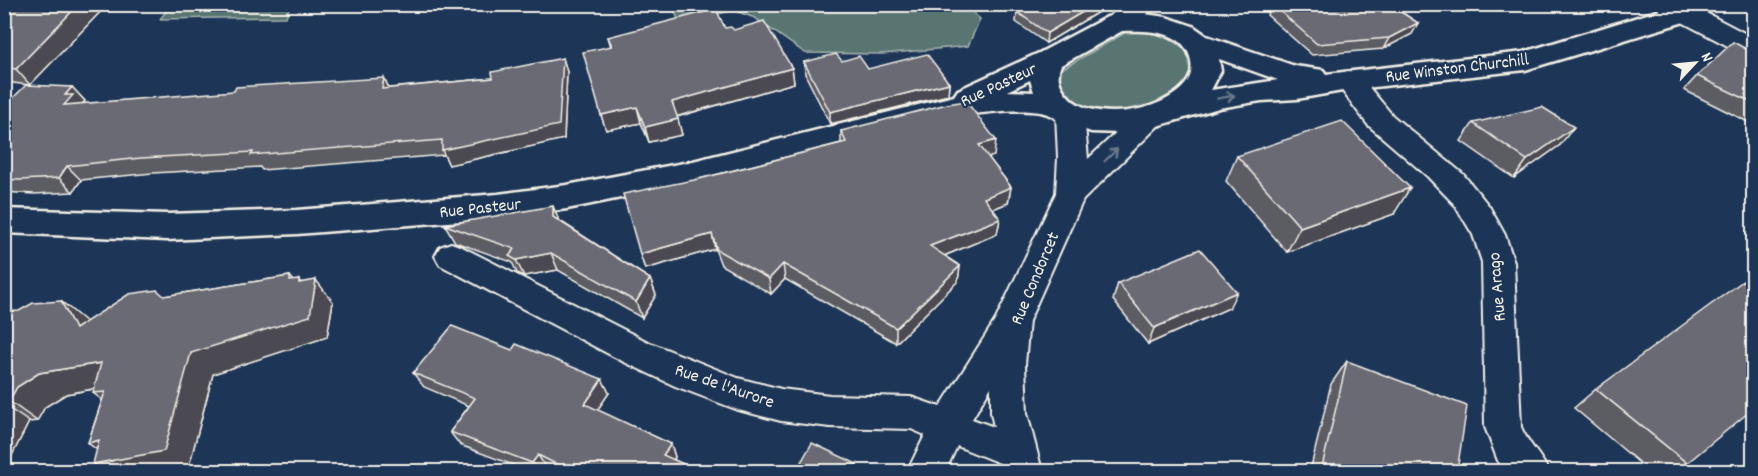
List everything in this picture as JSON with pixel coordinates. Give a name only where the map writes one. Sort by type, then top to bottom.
[{"type":"main road","name":"Rue Winston Churchill","points":[[1160,114],[1219,98],[1261,91],[1297,89],[1348,80],[1525,61],[1685,7]]},
{"type":"main road","points":[[1138,22],[1165,25],[1177,29],[1197,42],[1206,59],[1207,72],[1204,83],[1160,114],[1119,124],[1083,119],[1065,111],[1045,86],[1043,76],[1045,67],[1051,59],[1117,24],[1138,22]]},
{"type":"main road","name":"Rue Winston Churchill","points":[[1197,42],[1292,75],[1348,80]]},
{"type":"main road","name":"Rue Pasteur","points":[[945,108],[986,87],[1051,59]]},
{"type":"main road","name":"Rue Pasteur","points":[[4,221],[167,227],[297,222],[498,206],[567,196],[689,173],[945,108],[1001,100],[1034,102],[1065,111]]},
{"type":"street","points":[[1117,24],[1143,4]]},
{"type":"street","points":[[1685,7],[1754,50]]},
{"type":"street","name":"Rue Arago","points":[[1348,80],[1384,124],[1447,175],[1466,195],[1491,238],[1498,262],[1503,427],[1511,449],[1530,471]]},
{"type":"street","name":"Rue Condorcet","points":[[1020,462],[1010,413],[1008,364],[1012,321],[1071,193],[1073,157],[1065,111]]},
{"type":"street","name":"Rue Condorcet","points":[[1071,193],[1160,114]]},
{"type":"street","name":"Rue de l'Aurore","points":[[452,256],[634,351],[687,375],[738,394],[781,405],[820,410],[911,413],[948,426],[1020,462]]},
{"type":"street","points":[[926,471],[948,426],[1012,321]]},
{"type":"green space","points":[[963,4],[980,19],[968,46],[882,54],[805,53],[755,18],[733,10],[681,24],[671,5]]},
{"type":"green space","points":[[171,5],[290,5],[286,17],[160,19]]},
{"type":"green space","points":[[1130,30],[1163,37],[1182,47],[1189,55],[1195,77],[1160,100],[1119,114],[1092,113],[1060,94],[1057,76],[1060,70]]},
{"type":"building","points":[[4,4],[79,4],[16,69],[4,68]]},
{"type":"building","points":[[1030,4],[1096,4],[1047,33],[1017,12]]},
{"type":"building","points":[[1272,4],[1389,4],[1418,23],[1389,38],[1317,44]]},
{"type":"building","points":[[716,9],[725,28],[731,27],[734,30],[764,21],[792,68],[672,102],[678,119],[645,127],[637,107],[601,115],[583,52],[612,46],[608,37]]},
{"type":"building","points":[[1733,42],[1754,53],[1754,103],[1697,76]]},
{"type":"building","points":[[836,54],[842,61],[859,56],[868,69],[927,54],[949,83],[830,112],[804,62]]},
{"type":"building","points":[[563,58],[559,125],[442,150],[442,140],[251,155],[253,152],[141,158],[67,166],[59,178],[4,179],[4,107],[26,85],[72,87],[65,95],[73,95],[64,105],[234,91],[236,87],[384,78],[382,89],[493,78],[492,72]]},
{"type":"building","points":[[966,101],[996,140],[979,145],[1011,187],[984,198],[1000,219],[930,246],[960,266],[896,328],[783,264],[769,279],[717,250],[712,234],[640,254],[623,194],[699,179],[846,142],[841,131]]},
{"type":"building","points":[[1542,107],[1574,127],[1527,160],[1473,123]]},
{"type":"building","points":[[1342,121],[1410,188],[1300,227],[1237,156]]},
{"type":"building","points":[[553,206],[553,217],[650,279],[636,302],[551,253],[516,260],[509,256],[515,249],[445,225]]},
{"type":"building","points":[[1200,249],[1237,292],[1154,328],[1118,283]]},
{"type":"building","points":[[1751,275],[1754,276],[1754,408],[1687,463],[1596,389]]},
{"type":"building","points":[[290,276],[290,281],[299,280],[299,283],[316,280],[310,316],[191,353],[164,451],[93,464],[99,440],[88,443],[105,392],[93,393],[101,363],[39,373],[17,387],[9,401],[4,401],[4,312],[19,311],[33,303],[61,301],[75,329],[129,294],[157,290],[164,296]]},
{"type":"building","points":[[452,326],[512,350],[516,344],[602,379],[585,404],[671,444],[663,455],[699,471],[570,471],[538,455],[532,463],[450,432],[475,398],[413,373]]},
{"type":"building","points":[[1347,361],[1467,406],[1457,471],[1321,471]]},
{"type":"building","points":[[812,443],[857,464],[853,471],[796,471]]}]
